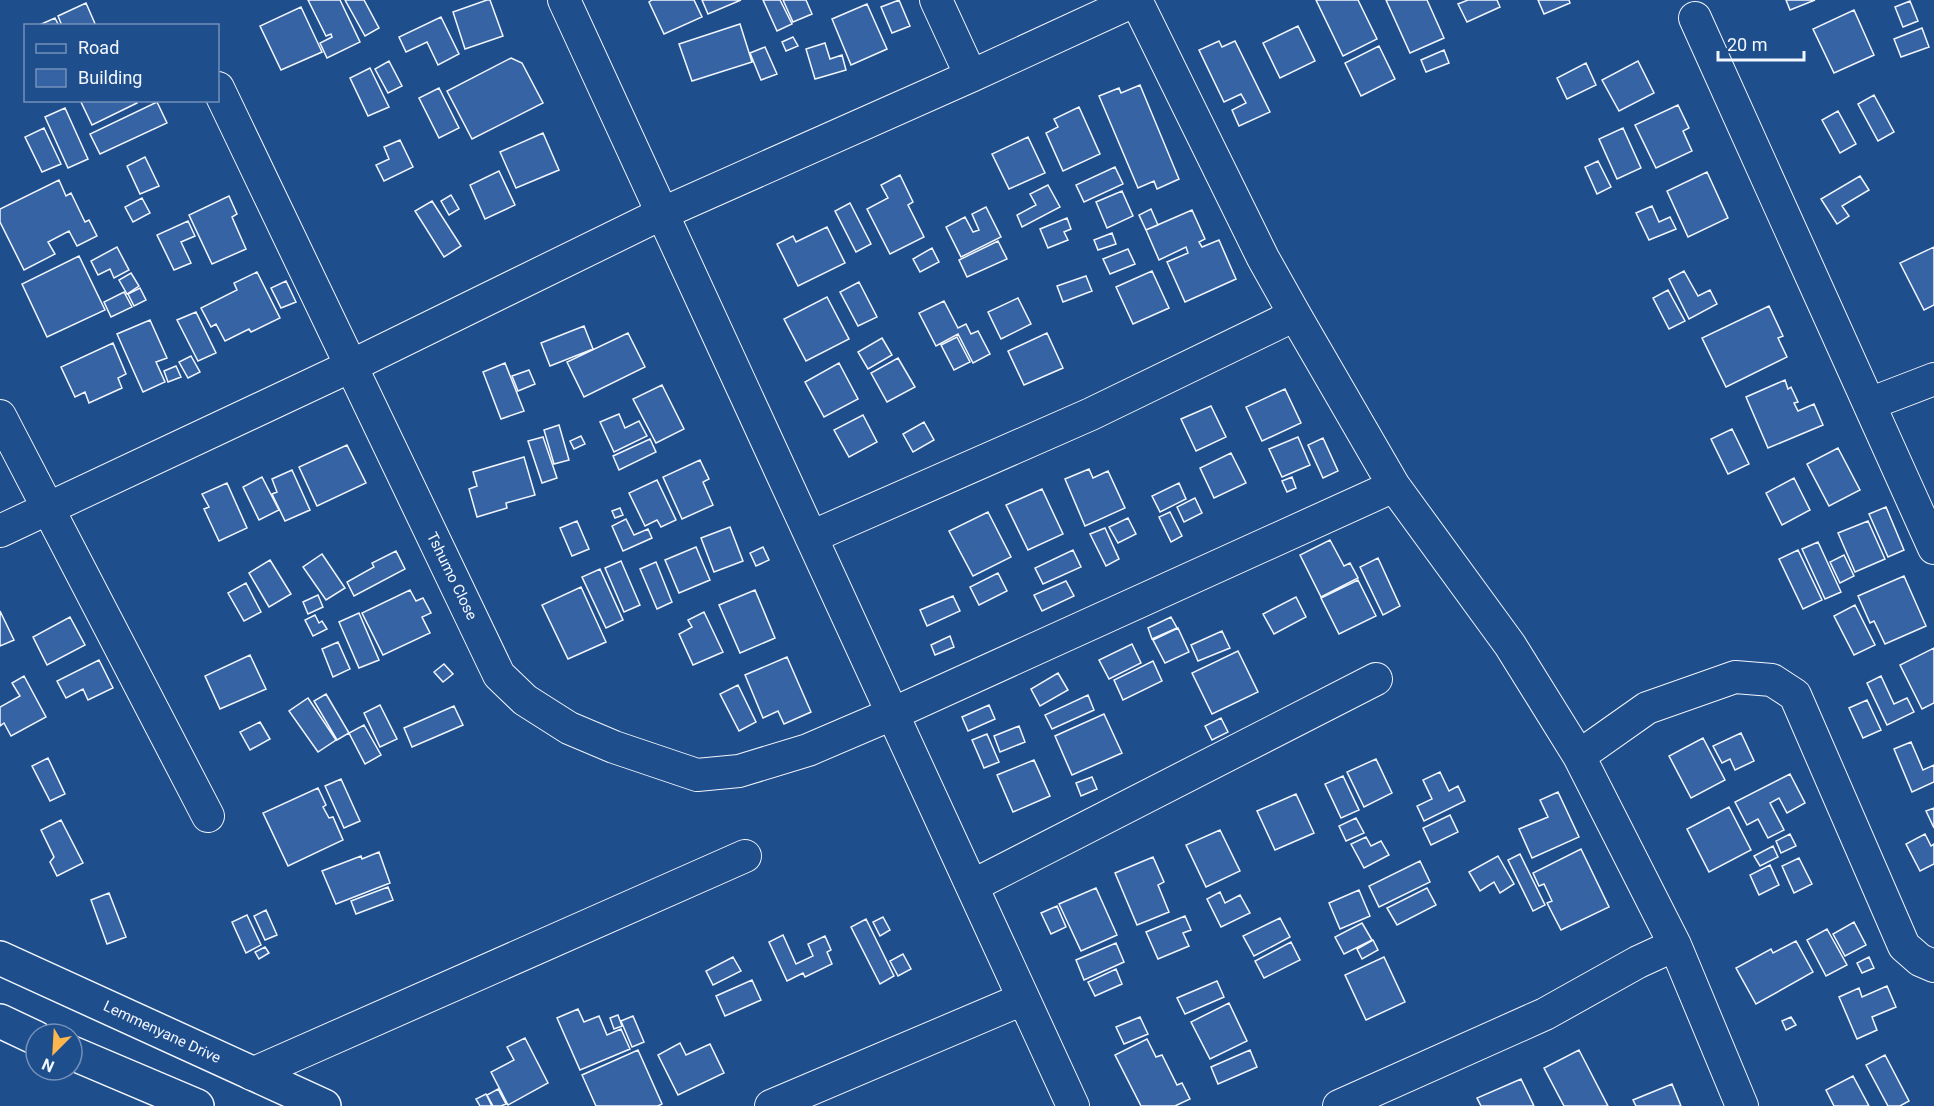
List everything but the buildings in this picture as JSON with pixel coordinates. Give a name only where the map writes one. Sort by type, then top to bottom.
[{"type":"main road","name":"Lemmenyane Drive","points":[[0,958],[324,1106]]},
{"type":"main road","points":[[0,1021],[24,1032]]},
{"type":"main road","points":[[84,1058],[197,1106]]},
{"type":"street","points":[[564,0],[1073,1106]]},
{"type":"street","points":[[936,0],[971,76]]},
{"type":"street","points":[[0,531],[351,366],[663,213],[1136,0],[1263,258],[1394,486],[1510,645],[1579,756],[1675,945],[1742,1106]]},
{"type":"street","points":[[1695,18],[1934,548]]},
{"type":"street","name":"Tshumo Close","points":[[219,90],[499,675],[525,700],[569,728],[614,747],[697,775],[739,771],[808,750],[1394,486]]},
{"type":"street","points":[[811,537],[1091,414],[1295,315]]},
{"type":"street","points":[[1869,404],[1934,379]]},
{"type":"street","points":[[0,416],[208,816]]},
{"type":"street","points":[[1579,756],[1647,708],[1735,677],[1772,680],[1795,695],[1904,946],[1920,960],[1934,966]]},
{"type":"street","points":[[972,886],[1377,679]]},
{"type":"street","points":[[252,1074],[745,856]]},
{"type":"street","points":[[1340,1106],[1545,1014],[1638,962],[1675,945]]},
{"type":"street","points":[[771,1106],[1023,999]]}]
